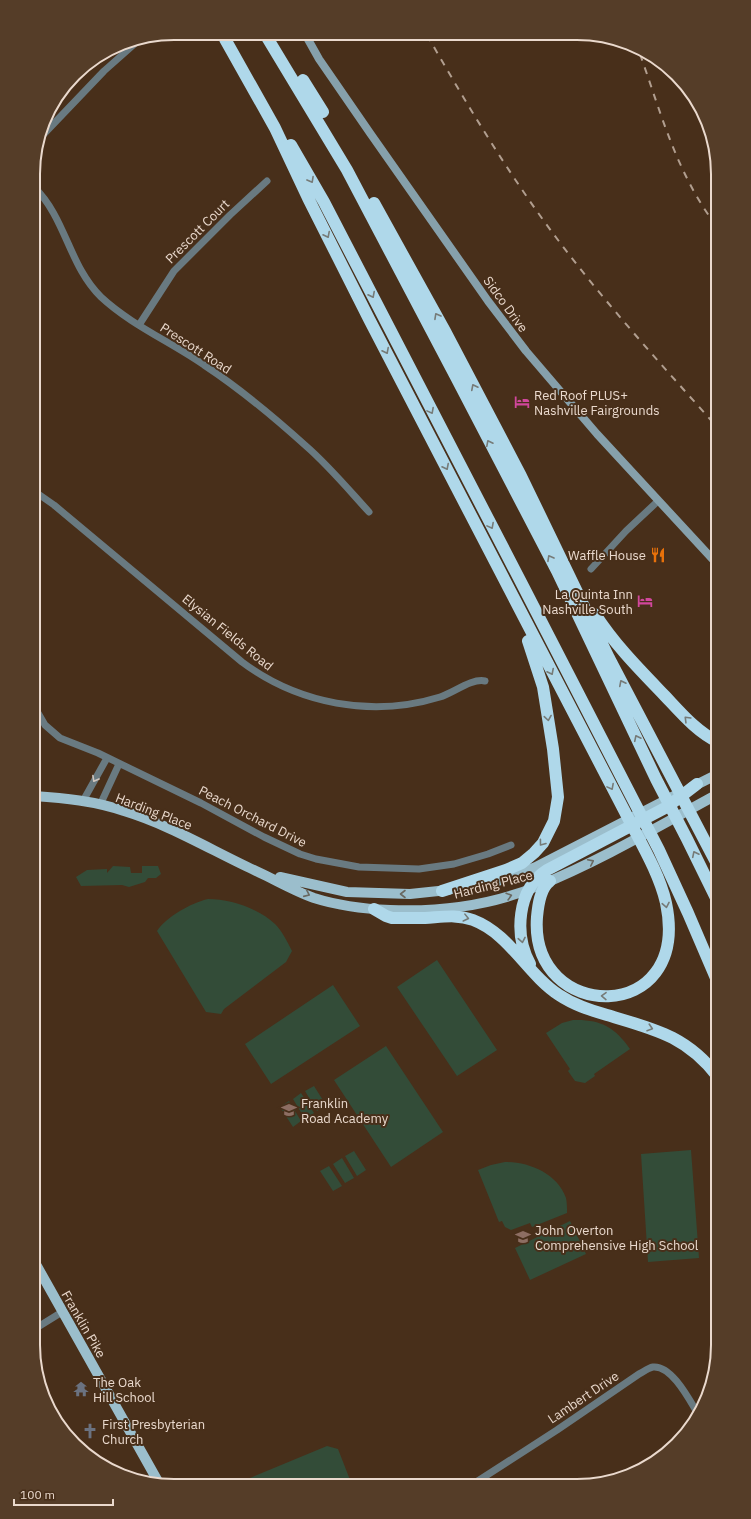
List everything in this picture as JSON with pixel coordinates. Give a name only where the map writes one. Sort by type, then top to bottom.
[{"type":"highway","points":[[225,40],[275,128],[308,198],[369,319],[568,705],[625,812],[660,886],[667,911],[668,936],[663,959],[657,972],[643,985],[631,992],[612,996],[599,996],[585,993],[572,988],[561,981],[552,972],[544,959],[537,934],[539,904],[544,888],[550,881]]},
{"type":"highway","points":[[226,40],[259,89],[324,202],[659,850],[711,967]]},
{"type":"highway","points":[[269,40],[348,170],[557,571],[656,779],[711,888]]},
{"type":"highway","points":[[277,40],[314,96],[442,326],[520,476],[609,658],[711,853]]},
{"type":"highway","points":[[566,570],[608,633],[638,669],[690,722],[703,734],[711,738]]},
{"type":"highway","points":[[442,891],[506,870],[522,863],[543,843],[552,826],[557,810],[558,781],[545,697],[537,666],[508,587]]},
{"type":"highway","points":[[540,978],[526,956],[520,932],[521,912],[534,880],[542,872],[597,840],[667,807],[703,781]]},
{"type":"highway","points":[[374,909],[392,918],[453,916],[475,921],[489,928],[498,935],[557,994],[580,1006],[653,1028],[676,1039],[698,1055],[711,1069]]},
{"type":"main road","name":"Sidco Drive","points":[[308,40],[319,59],[510,332],[559,391],[711,558]]},
{"type":"main road","points":[[703,781],[711,777]]},
{"type":"main road","name":"Harding Place","points":[[40,797],[83,801],[123,810],[175,831],[314,898],[348,906],[418,911],[453,908],[489,901],[530,889],[606,854],[711,798]]},
{"type":"main road","name":"Harding Place","points":[[259,872],[347,892],[410,894],[442,891],[473,887],[514,876],[597,840]]},
{"type":"main road","name":"Franklin Pike","points":[[40,1272],[156,1478]]},
{"type":"street","points":[[48,130],[104,71],[131,47]]},
{"type":"street","name":"Prescott Court","points":[[139,325],[174,271],[230,214],[267,181]]},
{"type":"street","name":"Prescott Road","points":[[40,194],[55,215],[75,260],[89,284],[107,303],[139,325],[205,366],[267,413],[307,447],[369,512]]},
{"type":"street","name":"Elysian Fields Road","points":[[40,494],[54,504],[242,662],[264,678],[284,688],[328,702],[373,707],[402,705],[424,701],[475,681],[485,681]]},
{"type":"street","points":[[590,569],[626,531],[658,501]]},
{"type":"street","name":"Peach Orchard Drive","points":[[40,717],[44,724],[60,738],[88,748],[201,803],[281,846],[307,857],[341,865],[393,869],[430,868],[488,854],[511,845]]},
{"type":"street","points":[[83,801],[107,758]]},
{"type":"street","points":[[100,805],[119,764]]},
{"type":"street","points":[[40,1326],[62,1312]]},
{"type":"street","name":"Lambert Drive","points":[[481,1479],[560,1428],[639,1374],[653,1367],[666,1371],[674,1378],[695,1409]]},
{"type":"green space","points":[[113,866],[130,867],[131,873],[142,873],[142,866],[158,866],[161,874],[156,878],[148,878],[145,882],[129,887],[122,885],[81,886],[76,877],[87,870],[107,869],[107,873]]},
{"type":"green space","points":[[208,899],[216,899],[234,903],[260,913],[278,927],[292,951],[286,962],[224,1009],[221,1014],[206,1012],[157,931],[166,921],[180,911]]},
{"type":"green space","points":[[437,960],[497,1050],[457,1076],[397,987]]},
{"type":"green space","points":[[333,985],[360,1026],[271,1084],[245,1044]]},
{"type":"green space","points":[[573,1020],[591,1021],[606,1026],[619,1035],[630,1049],[594,1074],[595,1076],[585,1083],[575,1081],[568,1071],[570,1069],[546,1033],[562,1023]]},
{"type":"green space","points":[[386,1046],[443,1132],[391,1167],[334,1080]]},
{"type":"green space","points":[[314,1086],[326,1105],[317,1111],[305,1091]]},
{"type":"green space","points":[[301,1093],[314,1113],[305,1119],[293,1099]]},
{"type":"green space","points":[[289,1101],[301,1121],[293,1127],[280,1107]]},
{"type":"green space","points":[[691,1150],[699,1258],[648,1262],[641,1154]]},
{"type":"green space","points":[[354,1151],[366,1170],[357,1176],[345,1156]]},
{"type":"green space","points":[[342,1158],[354,1178],[345,1183],[333,1164]]},
{"type":"green space","points":[[505,1162],[523,1164],[549,1176],[562,1189],[566,1198],[567,1213],[532,1227],[530,1223],[511,1230],[505,1227],[502,1221],[499,1222],[478,1170]]},
{"type":"green space","points":[[329,1166],[342,1186],[333,1191],[320,1171]]},
{"type":"green space","points":[[570,1221],[586,1254],[530,1280],[515,1248]]},
{"type":"green space","points":[[327,1446],[338,1449],[350,1479],[247,1479]]},
{"type":"railway","points":[[430,40],[487,136],[547,225],[593,285],[711,420]]},
{"type":"railway","points":[[641,57],[681,166],[711,218]]},
{"type":"place","name":"Red Roof PLUS+ Nashville Fairgrounds","points":[[522,402]]},
{"type":"place","name":"Waffle House","points":[[658,555]]},
{"type":"place","name":"La Quinta Inn Nashville South","points":[[645,601]]},
{"type":"place","name":"Franklin Road Academy","points":[[289,1110]]},
{"type":"place","name":"John Overton Comprehensive High School","points":[[523,1237]]},
{"type":"place","name":"The Oak Hill School","points":[[81,1389]]},
{"type":"place","name":"First Presbyterian Church","points":[[90,1431]]}]
